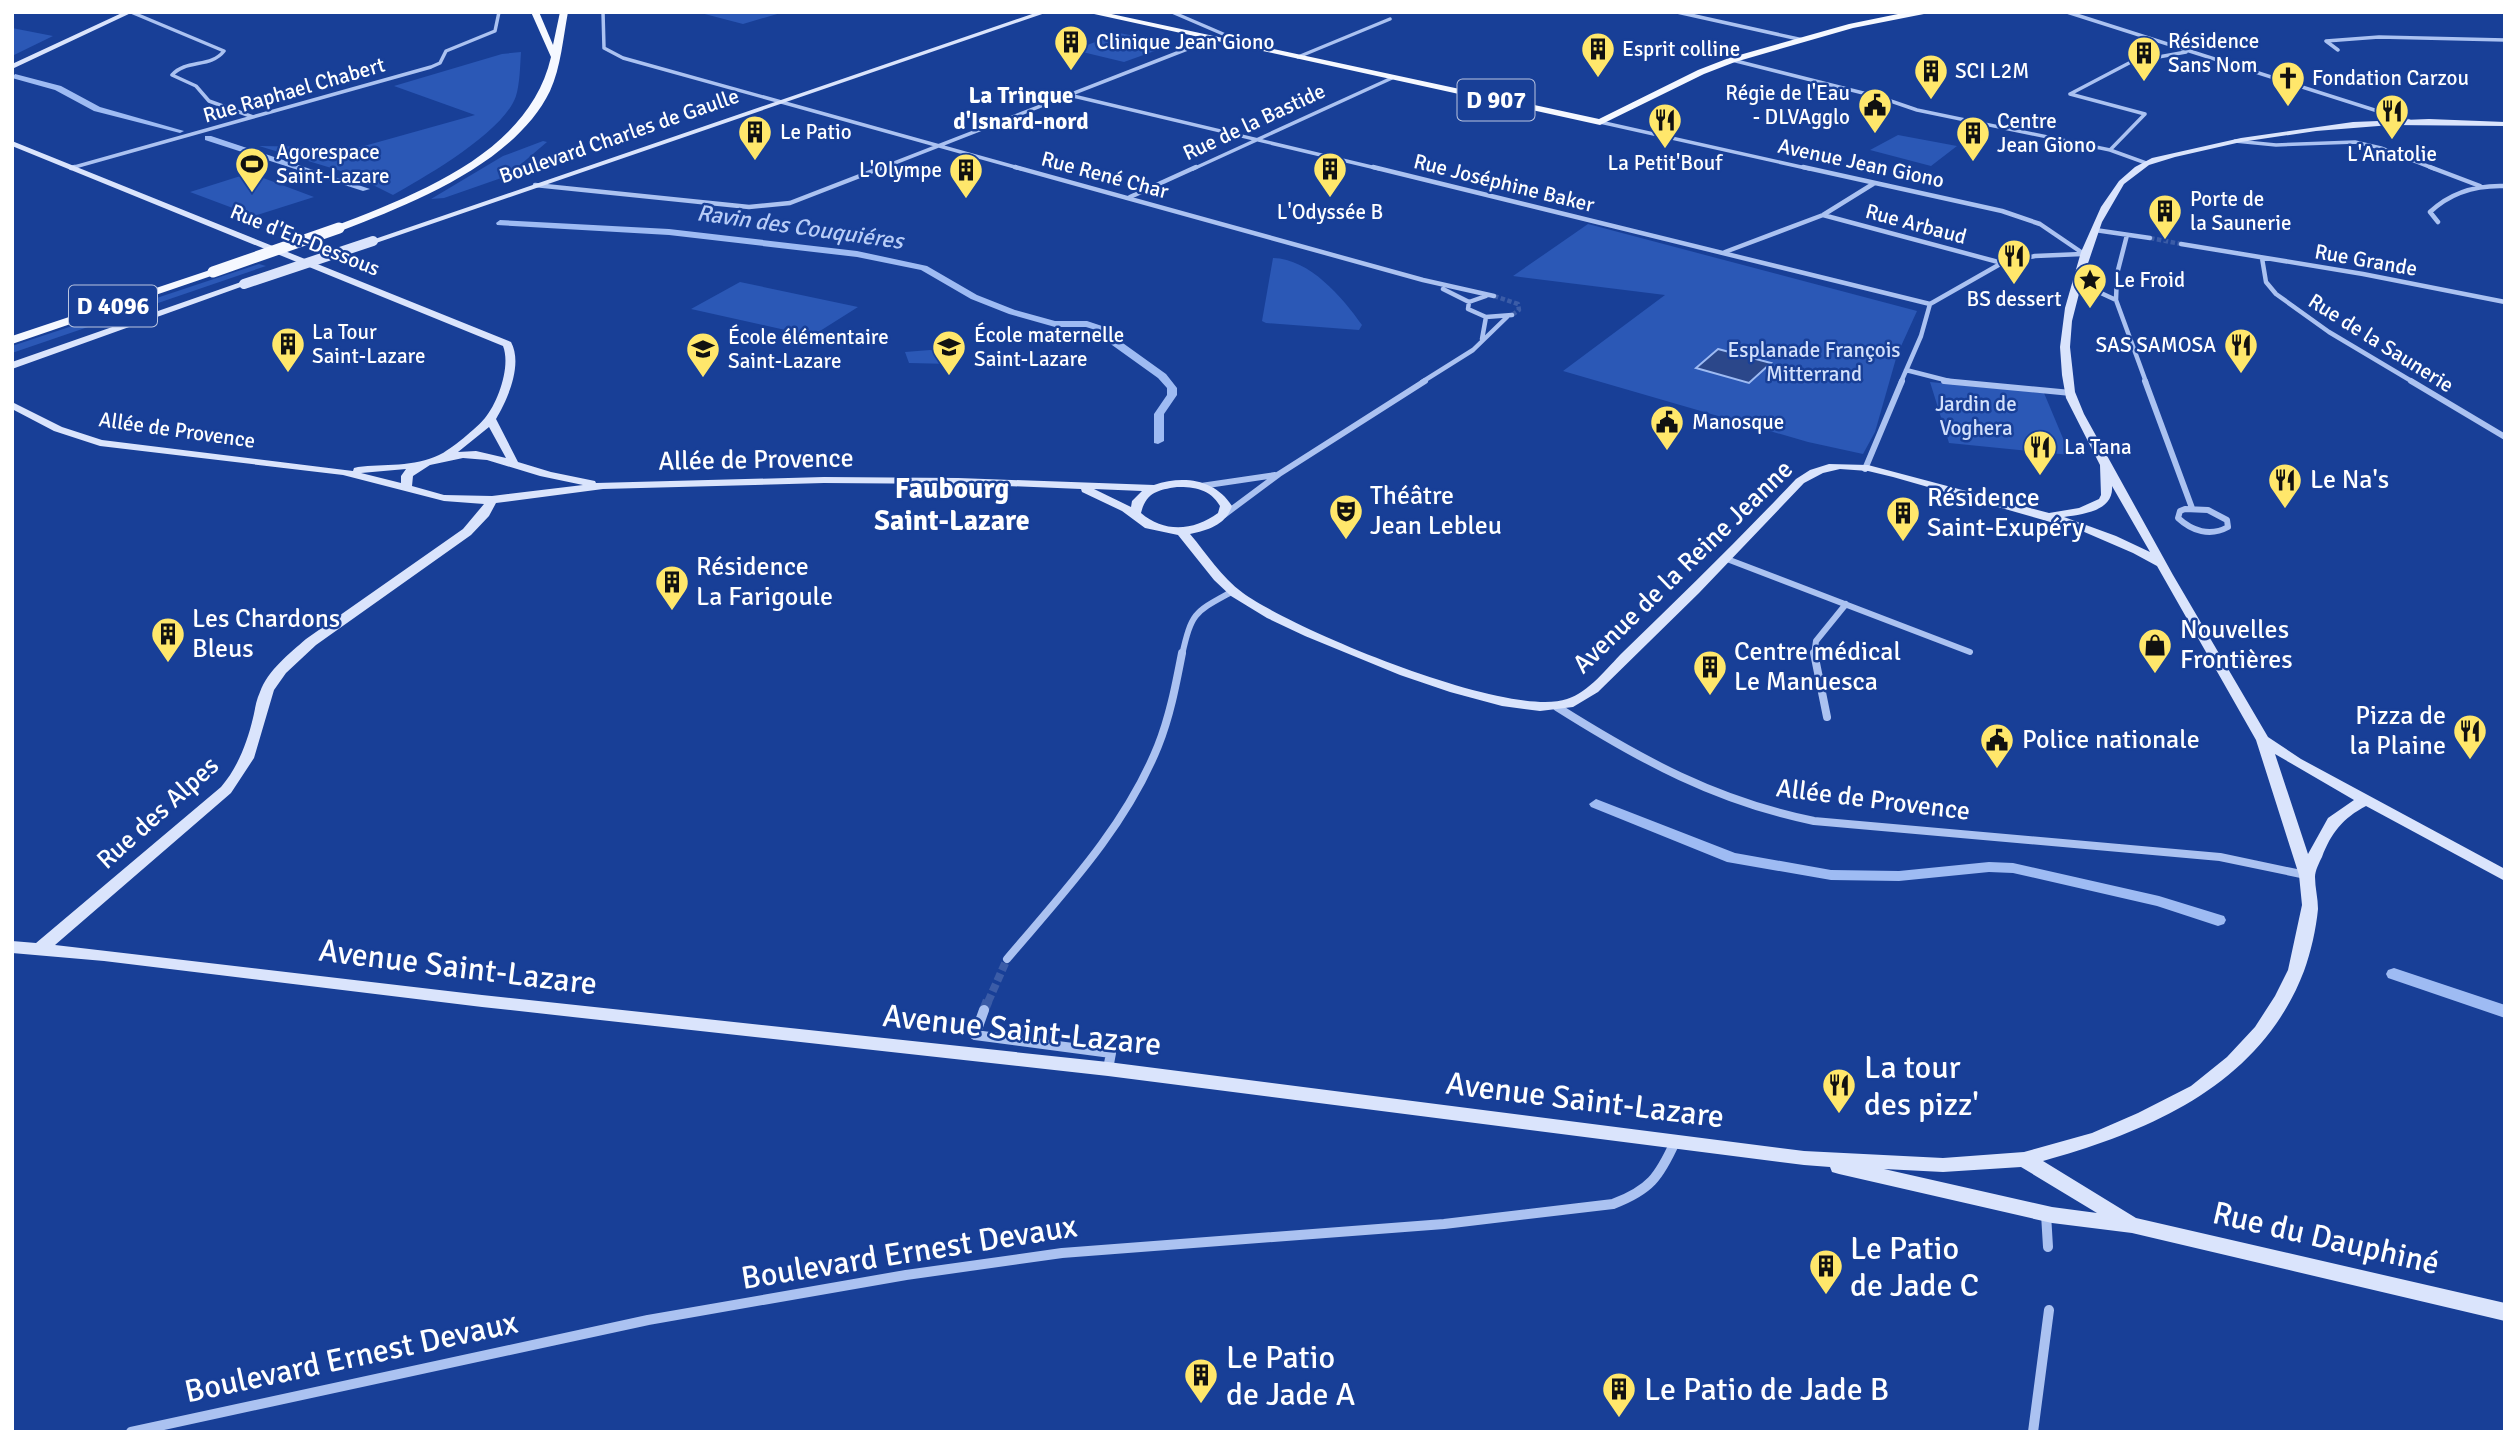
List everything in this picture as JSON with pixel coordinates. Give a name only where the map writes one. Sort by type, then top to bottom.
[{"type":"main road","points":[[535,12],[553,55]]},
{"type":"main road","name":"D 4096","points":[[12,340],[339,228],[424,192],[491,150],[536,107],[544,93],[564,12]]},
{"type":"main road","name":"Avenue Jean Giono","points":[[1089,12],[1600,122]]},
{"type":"main road","points":[[1852,26],[1877,12]]},
{"type":"main road","points":[[1899,12],[1930,12]]},
{"type":"main road","points":[[1600,122],[1701,72],[1732,60],[1852,26],[1910,13]]},
{"type":"street","points":[[12,67],[130,12],[224,51],[219,57],[177,69],[172,75],[198,87],[206,100],[254,118]]},
{"type":"street","name":"Rue Raphael Chabert","points":[[71,168],[436,65],[442,61],[446,51],[495,31],[499,12]]},
{"type":"street","name":"Boulevard Charles de Gaulle","points":[[12,366],[244,284],[1045,12]]},
{"type":"street","points":[[1172,12],[1255,48]]},
{"type":"street","points":[[1677,12],[1803,40]]},
{"type":"street","points":[[2067,12],[2409,121]]},
{"type":"street","name":"Rue René Char","points":[[603,14],[604,48],[612,54],[1423,280],[1494,296],[1469,302],[1423,280]]},
{"type":"street","points":[[1298,57],[1390,19]]},
{"type":"street","points":[[2338,50],[2326,40],[2379,37],[2505,40]]},
{"type":"street","points":[[535,185],[749,207],[799,201],[1213,39]]},
{"type":"street","points":[[2110,150],[2145,114],[2070,94],[2131,62],[2189,52]]},
{"type":"street","points":[[1732,60],[1879,97],[1917,110],[2110,150],[2146,163]]},
{"type":"street","name":"Rue de la Bastide","points":[[1129,198],[1392,78]]},
{"type":"street","name":"Rue Joséphine Baker","points":[[1069,95],[1930,304]]},
{"type":"street","points":[[2307,875],[2263,740],[2141,523],[2105,466],[2071,393],[2062,343],[2067,315],[2084,254],[2107,206],[2127,176],[2146,163],[2235,141],[2324,127],[2409,121],[2505,124]]},
{"type":"street","name":"Avenue Jean Giono","points":[[1600,122],[2002,211],[2031,220],[2084,254]]},
{"type":"street","points":[[2235,141],[2276,145],[2355,142],[2381,148],[2480,186]]},
{"type":"street","name":"Rue d'En-Dessous","points":[[12,143],[507,344],[511,348],[512,358],[509,374],[491,420]]},
{"type":"street","points":[[1723,253],[1823,215],[1873,184]]},
{"type":"street","points":[[2438,222],[2430,215],[2434,208],[2457,194],[2480,186],[2505,186]]},
{"type":"street","name":"Rue Arbaud","points":[[1823,215],[2002,263]]},
{"type":"street","points":[[2095,230],[2150,238]]},
{"type":"street","points":[[2127,235],[2117,274],[2116,300],[2192,508]]},
{"type":"street","name":"Rue Grande","points":[[2181,244],[2363,274],[2505,302]]},
{"type":"street","points":[[1865,469],[1921,336],[1930,304],[2002,263],[2035,256],[2084,254]]},
{"type":"street","name":"Rue de la Saunerie","points":[[2262,258],[2266,282],[2276,293],[2329,331],[2505,437]]},
{"type":"street","points":[[2077,282],[2116,300]]},
{"type":"street","name":"Boulevard Charles de Gaulle","points":[[12,359],[125,318],[205,298]]},
{"type":"street","name":"Rue René Char","points":[[1469,302],[1468,309],[1486,317]]},
{"type":"street","points":[[1181,531],[1205,527],[1279,474],[1474,351],[1482,339],[1509,316],[1486,317],[1482,339]]},
{"type":"street","points":[[1906,370],[1949,382],[2071,393]]},
{"type":"street","name":"Allée de Provence","points":[[12,405],[58,429],[100,443],[343,472],[407,486],[444,498],[492,500],[603,486],[851,480],[1154,488],[1177,484],[1201,486]]},
{"type":"street","points":[[444,457],[491,420],[513,461]]},
{"type":"street","name":"Allée de Provence","points":[[343,472],[419,465],[444,457],[472,454],[513,461],[535,471],[603,486]]},
{"type":"street","points":[[407,486],[407,476],[419,465]]},
{"type":"street","name":"Avenue de la Reine Jeanne","points":[[1557,707],[1577,700],[1594,687],[1727,559],[1807,475],[1836,466],[1917,480],[2046,517],[2123,541],[2162,564]]},
{"type":"street","name":"Avenue de la Reine Jeanne","points":[[2046,517],[2082,511],[2101,504],[2107,495],[2105,466]]},
{"type":"street","points":[[513,496],[531,486],[535,480],[535,471]]},
{"type":"street","points":[[1201,486],[1279,474]]},
{"type":"street","name":"Allée de Provence","points":[[1078,486],[1135,513],[1151,526],[1181,531],[1233,591],[1245,601],[1293,625],[1412,675],[1483,698],[1534,707],[1557,707],[1634,757],[1690,785],[1777,815],[1814,821],[2220,857],[2307,875]]},
{"type":"street","points":[[1201,486],[1224,499],[1226,506],[1223,515]]},
{"type":"street","points":[[1135,513],[1137,499],[1154,488]]},
{"type":"street","name":"Rue des Alpes","points":[[40,949],[239,776],[249,755],[266,692],[275,677],[293,658],[311,642],[467,532],[485,513],[492,500]]},
{"type":"street","points":[[2192,508],[2222,516],[2227,520],[2228,527],[2212,532],[2188,526],[2178,514],[2192,508]]},
{"type":"street","points":[[1204,555],[1205,527]]},
{"type":"street","points":[[1727,559],[1970,652]]},
{"type":"street","points":[[1007,959],[1094,858],[1123,813],[1158,746],[1190,622],[1198,610],[1233,591]]},
{"type":"street","points":[[1827,717],[1813,649],[1816,641],[1846,604]]},
{"type":"street","points":[[2263,740],[2296,762],[2505,876]]},
{"type":"street","points":[[2307,875],[2325,832],[2337,816],[2365,800]]},
{"type":"street","name":"Avenue Saint-Lazare","points":[[12,947],[1108,1069],[1804,1158],[1943,1165],[2024,1159],[2096,1139],[2197,1091],[2233,1062],[2261,1032],[2283,998],[2296,970],[2308,922],[2310,905],[2307,875]]},
{"type":"street","points":[[984,1010],[975,1035],[1111,1053],[1108,1069]]},
{"type":"street","name":"Boulevard Ernest Devaux","points":[[131,1432],[648,1320],[906,1275],[1062,1252],[1444,1224],[1613,1204],[1639,1195],[1657,1180],[1675,1142]]},
{"type":"street","name":"Rue du Dauphiné","points":[[1804,1158],[2046,1214],[2133,1225],[2505,1312]]},
{"type":"street","name":"Rue du Dauphiné","points":[[2024,1159],[2133,1225]]},
{"type":"street","points":[[2046,1214],[2048,1247]]},
{"type":"street","points":[[2033,1432],[2049,1310]]},
{"type":"green space","points":[[697,12],[784,12],[743,24]]},
{"type":"green space","points":[[12,28],[53,36],[12,56]]},
{"type":"green space","points":[[1119,33],[1161,41],[1163,48],[1124,62],[1074,50]]},
{"type":"green space","points":[[521,52],[516,96],[509,110],[462,152],[393,195],[351,174],[259,146],[322,147],[339,153],[475,115],[394,86],[502,54]]},
{"type":"green space","points":[[1898,135],[1957,146],[1931,166],[1870,150]]},
{"type":"green space","points":[[543,141],[547,142],[507,176],[444,198],[431,199],[503,156]]},
{"type":"green space","name":"Agorespace Saint-Lazare","points":[[250,173],[314,197],[254,216],[190,192]]},
{"type":"green space","name":"Esplanade François Mitterrand","points":[[1588,224],[1917,311],[1897,355],[1875,432],[1863,454],[1808,442],[1563,371],[1665,295],[1513,276]]},
{"type":"green space","points":[[1273,258],[1300,265],[1324,281],[1362,325],[1359,330],[1262,321]]},
{"type":"green space","points":[[259,264],[266,266],[12,353],[12,346]]},
{"type":"green space","points":[[740,282],[858,307],[812,336],[691,309]]},
{"type":"green space","points":[[930,350],[950,353],[952,364],[909,363],[905,352]]},
{"type":"green space","name":"Jardin de Voghera","points":[[1930,382],[2044,393],[2070,455],[1949,443]]},
{"type":"shaded area","points":[[1718,349],[1771,363],[1749,383],[1696,368]]},
{"type":"waterway","name":"Ravin des Couquiéres","points":[[15,76],[58,88],[97,109],[180,131]]},
{"type":"waterway","name":"Ravin des Couquiéres","points":[[208,138],[366,189]]},
{"type":"waterway","name":"Ravin des Couquiéres","points":[[500,223],[669,232],[857,254],[924,268],[974,297],[1012,312],[1055,324],[1087,324],[1105,330],[1116,343],[1162,376],[1172,388],[1172,395],[1159,414],[1158,441]]},
{"type":"waterway","name":"Ravin des Couquiéres","points":[[1596,804],[1732,858],[1831,875],[1899,876],[1989,867],[2013,868],[2159,901],[2218,920]]},
{"type":"waterway","name":"Ravin des Couquiéres","points":[[2394,974],[2505,1012]]},
{"type":"tunnel","points":[[2150,238],[2181,244]]},
{"type":"tunnel","points":[[1494,296],[1518,304],[1519,310],[1512,315]]},
{"type":"tunnel","points":[[988,1002],[1007,959]]},
{"type":"tunnel","points":[[984,1010],[988,1000]]},
{"type":"place","name":"Clinique Jean Giono","points":[[1071,72]]},
{"type":"place","name":"Esprit colline","points":[[1598,79]]},
{"type":"place","name":"Résidence Sans Nom","points":[[2144,83]]},
{"type":"place","name":"SCI L2M","points":[[1931,101]]},
{"type":"place","name":"Fondation Carzou","points":[[2288,108]]},
{"type":"place","name":"Régie de l'Eau - DLVAgglo","points":[[1875,135]]},
{"type":"place","name":"L'Anatolie","points":[[2392,141]]},
{"type":"place","name":"La Petit'Bouf","points":[[1665,150]]},
{"type":"place","name":"Le Patio","points":[[755,162]]},
{"type":"place","name":"Centre Jean Giono","points":[[1973,163]]},
{"type":"place","name":"Agorespace Saint-Lazare","points":[[252,194]]},
{"type":"place","name":"L'Odyssée B","points":[[1330,199]]},
{"type":"place","name":"L'Olympe","points":[[966,200]]},
{"type":"place","name":"Porte de la Saunerie","points":[[2165,241]]},
{"type":"place","name":"BS dessert","points":[[2014,286]]},
{"type":"place","name":"Le Froid","points":[[2090,310]]},
{"type":"place","name":"La Tour Saint-Lazare","points":[[288,374]]},
{"type":"place","name":"SAS SAMOSA","points":[[2241,375]]},
{"type":"place","name":"École maternelle Saint-Lazare","points":[[949,377]]},
{"type":"place","name":"École élémentaire Saint-Lazare","points":[[703,379]]},
{"type":"place","name":"Manosque","points":[[1667,452]]},
{"type":"place","name":"La Tana","points":[[2040,477]]},
{"type":"place","name":"Le Na's","points":[[2285,510]]},
{"type":"place","name":"Théâtre Jean Lebleu","points":[[1346,541]]},
{"type":"place","name":"Résidence Saint-Exupéry","points":[[1903,543]]},
{"type":"place","name":"Résidence La Farigoule","points":[[672,612]]},
{"type":"place","name":"Les Chardons Bleus","points":[[168,664]]},
{"type":"place","name":"Nouvelles Frontières","points":[[2155,675]]},
{"type":"place","name":"Centre médical Le Manuesca","points":[[1710,697]]},
{"type":"place","name":"Pizza de la Plaine","points":[[2470,761]]},
{"type":"place","name":"Police nationale","points":[[1997,770]]},
{"type":"place","name":"La tour des pizz'","points":[[1839,1115]]},
{"type":"place","name":"Le Patio de Jade C","points":[[1826,1296]]},
{"type":"place","name":"Le Patio de Jade A","points":[[1201,1405]]},
{"type":"place","name":"Le Patio de Jade B","points":[[1619,1419]]},
{"type":"district","name":"La Trinque d'Isnard-nord","points":[[1021,108]]},
{"type":"district","name":"Faubourg Saint-Lazare","points":[[952,505]]}]
